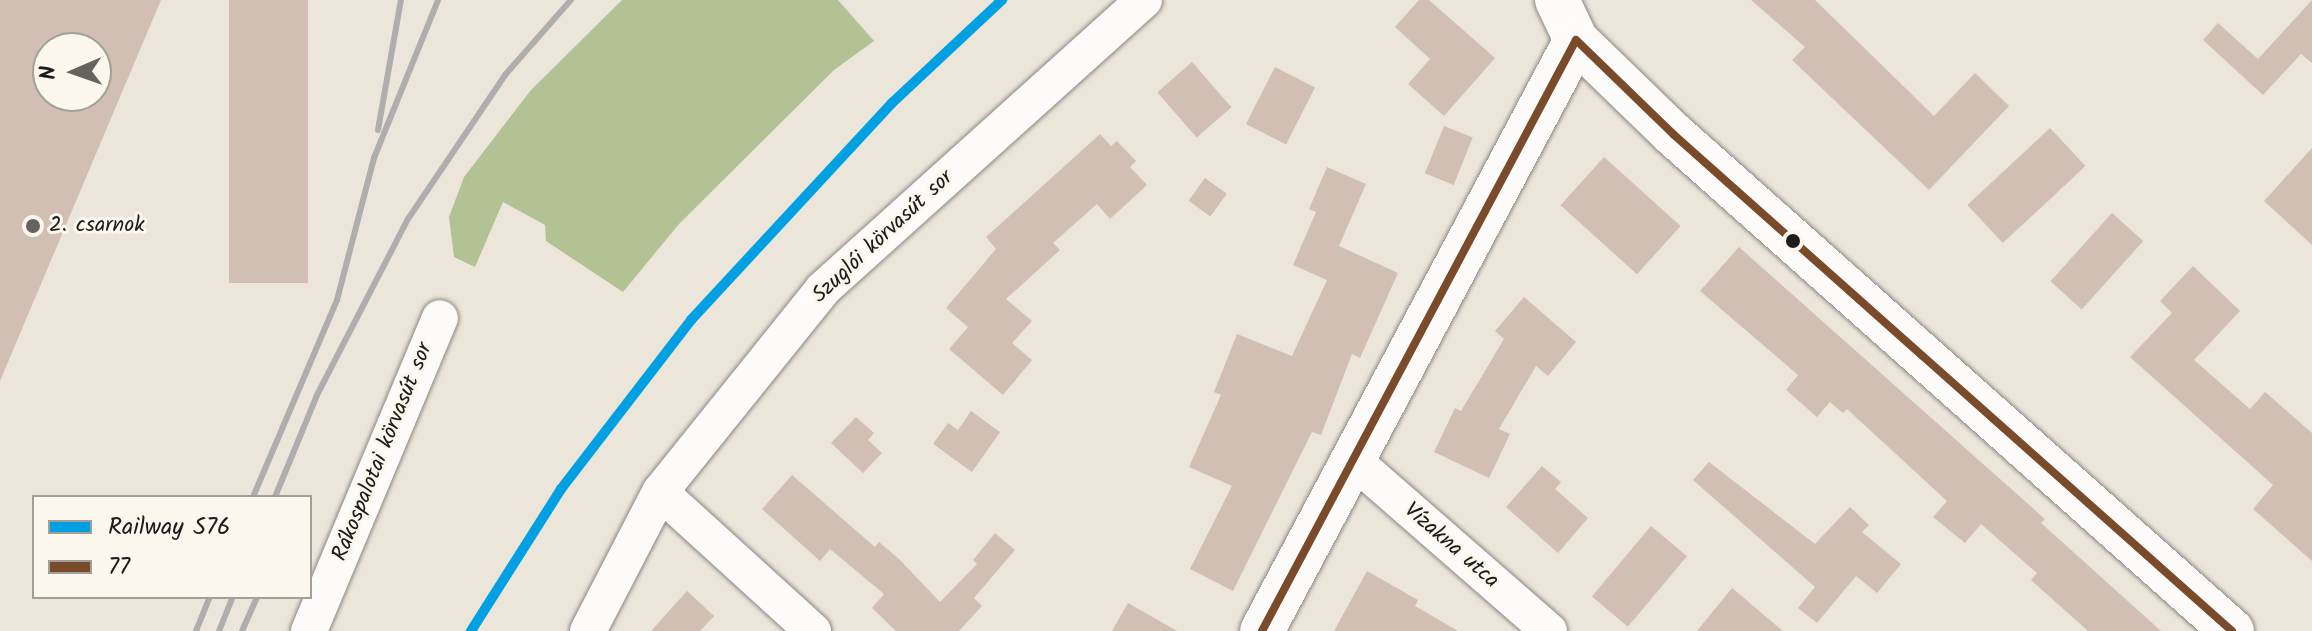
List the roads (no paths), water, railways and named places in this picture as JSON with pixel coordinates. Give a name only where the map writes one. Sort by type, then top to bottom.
[{"type":"street","name":"Szuglói körvasút sor","points":[[588,631],[660,492],[823,289],[1144,0]]},
{"type":"street","points":[[1557,0],[1576,40],[1673,134],[2232,631]]},
{"type":"street","points":[[1262,631],[1576,40]]},
{"type":"street","name":"Rákospalotai körvasút sor","points":[[309,631],[440,318]]},
{"type":"street","name":"Vízakna utca","points":[[1353,460],[1549,631]]},
{"type":"street","points":[[660,492],[813,631]]},
{"type":"railway","points":[[378,130],[401,0]]},
{"type":"railway","points":[[254,495],[337,300],[374,158],[438,0]]},
{"type":"railway","points":[[276,495],[317,395],[408,219],[505,75],[571,0]]},
{"type":"railway","points":[[196,631],[209,599]]},
{"type":"railway","points":[[219,631],[232,599]]},
{"type":"railway","points":[[242,631],[256,599]]},
{"type":"rail line","name":"S76","points":[[471,631],[561,489],[691,320],[892,103],[1002,0]]},
{"type":"place","name":"2. csarnok","points":[[33,226]]}]
